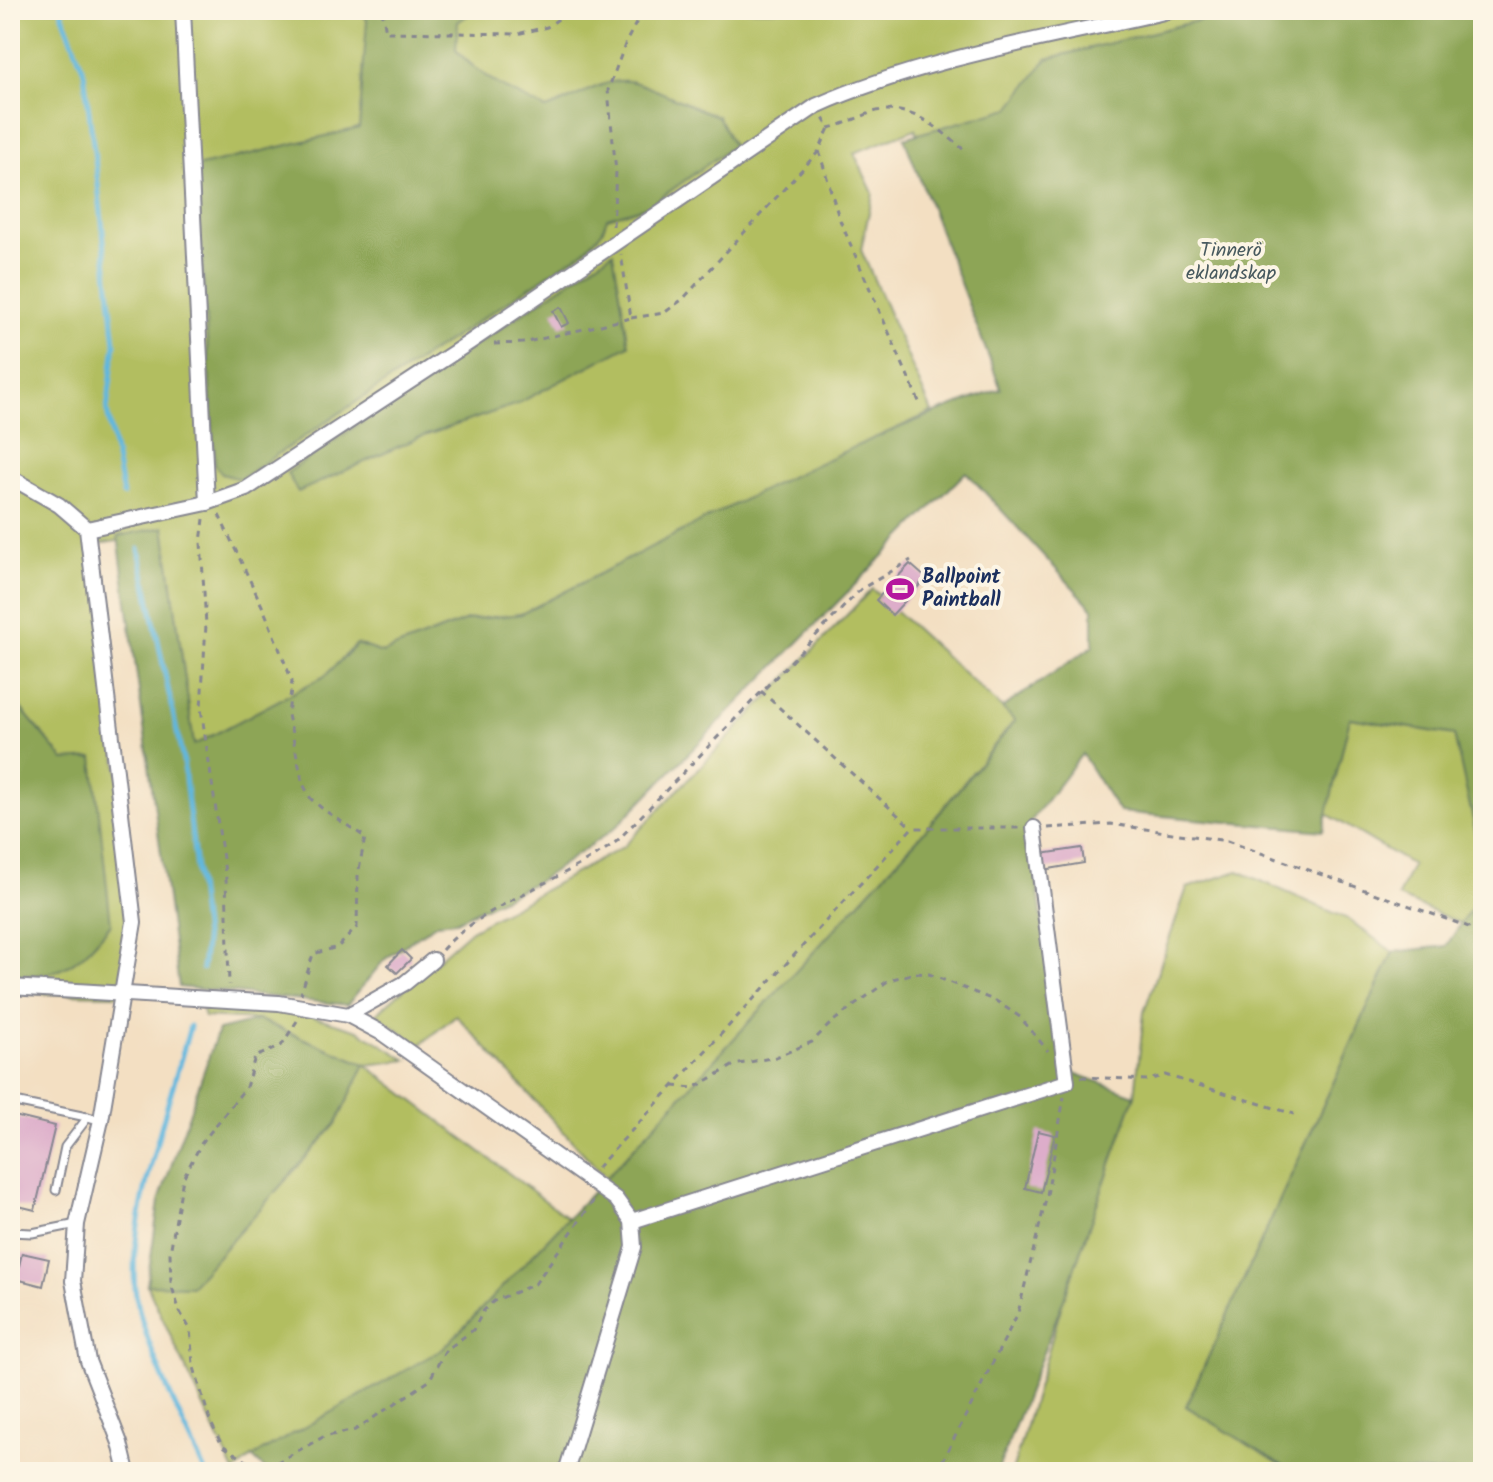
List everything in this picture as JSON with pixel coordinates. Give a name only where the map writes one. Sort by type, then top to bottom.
[{"type":"street","points":[[183,10],[208,503]]},
{"type":"street","points":[[87,529],[208,503],[246,489],[470,342],[816,106],[855,89],[925,68],[1173,10]]},
{"type":"street","points":[[10,477],[59,505],[87,529],[134,922],[94,1118],[77,1224],[73,1281],[82,1338],[127,1472]]},
{"type":"street","points":[[632,1221],[1067,1082],[1034,828]]},
{"type":"street","points":[[348,1015],[405,983],[433,960]]},
{"type":"street","points":[[10,987],[229,999],[348,1015],[382,1033],[626,1209],[632,1221],[634,1247],[566,1472]]},
{"type":"lane","points":[[10,1101],[94,1118]]},
{"type":"lane","points":[[56,1190],[65,1147],[94,1118]]},
{"type":"lane","points":[[10,1232],[32,1233],[77,1224]]},
{"type":"path","points":[[382,10],[386,32],[517,34],[547,27],[571,10]]},
{"type":"path","points":[[631,318],[615,241],[616,172],[608,90],[626,42],[643,10]]},
{"type":"path","points":[[816,106],[829,128]]},
{"type":"path","points":[[829,128],[850,124],[882,110],[916,115],[932,123],[963,149]]},
{"type":"path","points":[[470,342],[523,343],[664,313],[683,299],[819,151],[829,128]]},
{"type":"path","points":[[819,151],[839,218],[920,404]]},
{"type":"path","points":[[208,503],[201,542],[206,625],[201,708],[226,879],[229,999]]},
{"type":"path","points":[[208,503],[226,526],[292,681],[288,715],[303,784],[311,799],[365,837],[358,875],[357,927],[338,947],[313,954],[305,974],[296,1023],[281,1046],[255,1057],[246,1087],[201,1144],[183,1178],[170,1253],[171,1284],[180,1312],[190,1329],[193,1364],[214,1433],[222,1445],[263,1472]]},
{"type":"path","points":[[433,960],[471,925],[576,868],[617,841],[861,589],[911,560]]},
{"type":"path","points":[[761,691],[912,828],[1034,828],[1111,824],[1227,841],[1483,932]]},
{"type":"path","points":[[257,1468],[274,1464],[323,1437],[355,1430],[429,1381],[445,1351],[473,1330],[484,1310],[494,1301],[535,1284],[554,1254],[580,1224],[593,1183],[673,1086],[912,828]]},
{"type":"path","points":[[673,1086],[694,1088],[734,1065],[776,1057],[812,1042],[832,1022],[889,980],[915,973],[929,974],[996,1001],[1020,1017],[1053,1056]]},
{"type":"path","points":[[937,1472],[1018,1313],[1047,1195],[1067,1082],[1092,1076],[1149,1080],[1165,1075],[1294,1114]]},
{"type":"green space","name":"Tinnerö eklandskap","points":[[10,10],[1483,10],[1483,933],[1398,897],[1412,865],[1267,778],[1100,597],[1007,386],[915,129],[854,153],[873,193],[861,250],[932,412],[843,453],[521,614],[467,620],[382,653],[357,644],[325,676],[194,746],[165,534],[97,544],[104,667],[132,871],[120,995],[10,993]]},
{"type":"green space","points":[[359,10],[475,10],[458,22],[456,50],[487,77],[521,97],[546,109],[597,86],[629,81],[718,116],[733,146],[649,206],[607,218],[602,232],[584,251],[240,479],[222,474],[215,465],[196,167],[359,128],[367,20]]},
{"type":"green space","points":[[1240,10],[1483,10],[1483,865],[1454,735],[1350,718],[1323,831],[1119,812],[1082,754],[1029,824],[1063,1069],[1135,1095],[1063,1301],[997,1472],[268,1472],[252,1457],[443,1349],[606,1178],[922,834],[1015,721],[1002,708],[1093,646],[1093,609],[966,472],[615,828],[542,879],[456,921],[437,923],[384,960],[347,1005],[179,987],[118,536],[164,527],[194,745],[325,676],[357,644],[382,653],[467,620],[521,614],[817,464],[1001,389],[904,138],[1010,108],[1047,59]]},
{"type":"green space","points":[[613,252],[629,345],[517,404],[418,438],[298,492],[287,473]]},
{"type":"green space","points":[[872,589],[1015,720],[922,834],[606,1178],[456,1015],[420,1045],[376,1014],[471,930],[623,847]]},
{"type":"green space","points":[[19,706],[64,760],[93,758],[111,924],[89,949],[68,966],[28,976],[10,975],[10,708]]},
{"type":"green space","points":[[1238,871],[1348,919],[1393,952],[1186,1406],[1293,1472],[1012,1472],[1063,1301],[1135,1095],[1144,1012],[1187,888]]},
{"type":"green space","points":[[1483,891],[1483,1472],[1293,1472],[1186,1406],[1393,952],[1446,946]]},
{"type":"green space","points":[[202,1006],[308,1015],[358,1030],[407,1060],[366,1065],[568,1218],[443,1349],[252,1457],[234,1472],[147,1285],[191,1285],[336,1124],[365,1064],[259,1020],[204,1017]]},
{"type":"green space","points":[[259,1020],[365,1064],[336,1124],[191,1286],[147,1285],[159,1201],[218,1030]]},
{"type":"building","points":[[561,307],[569,323],[561,327],[553,311]]},
{"type":"building","points":[[910,564],[926,578],[892,615],[876,600]]},
{"type":"building","points":[[1082,848],[1084,863],[1043,870],[1041,854]]},
{"type":"building","points":[[402,950],[411,959],[397,973],[388,965]]},
{"type":"building","points":[[10,1115],[55,1126],[35,1210],[10,1204]]},
{"type":"building","points":[[1038,1131],[1055,1135],[1041,1192],[1025,1188]]},
{"type":"building","points":[[22,1253],[49,1259],[43,1286],[16,1279]]},
{"type":"waterway","points":[[61,10],[84,72],[115,343],[107,410],[123,495]]},
{"type":"waterway","points":[[139,549],[183,761],[205,944],[202,969]]},
{"type":"waterway","points":[[190,1026],[143,1198],[134,1267],[136,1295],[148,1339],[205,1472]]},
{"type":"place","name":"Ballpoint Paintball","points":[[900,589]]}]
